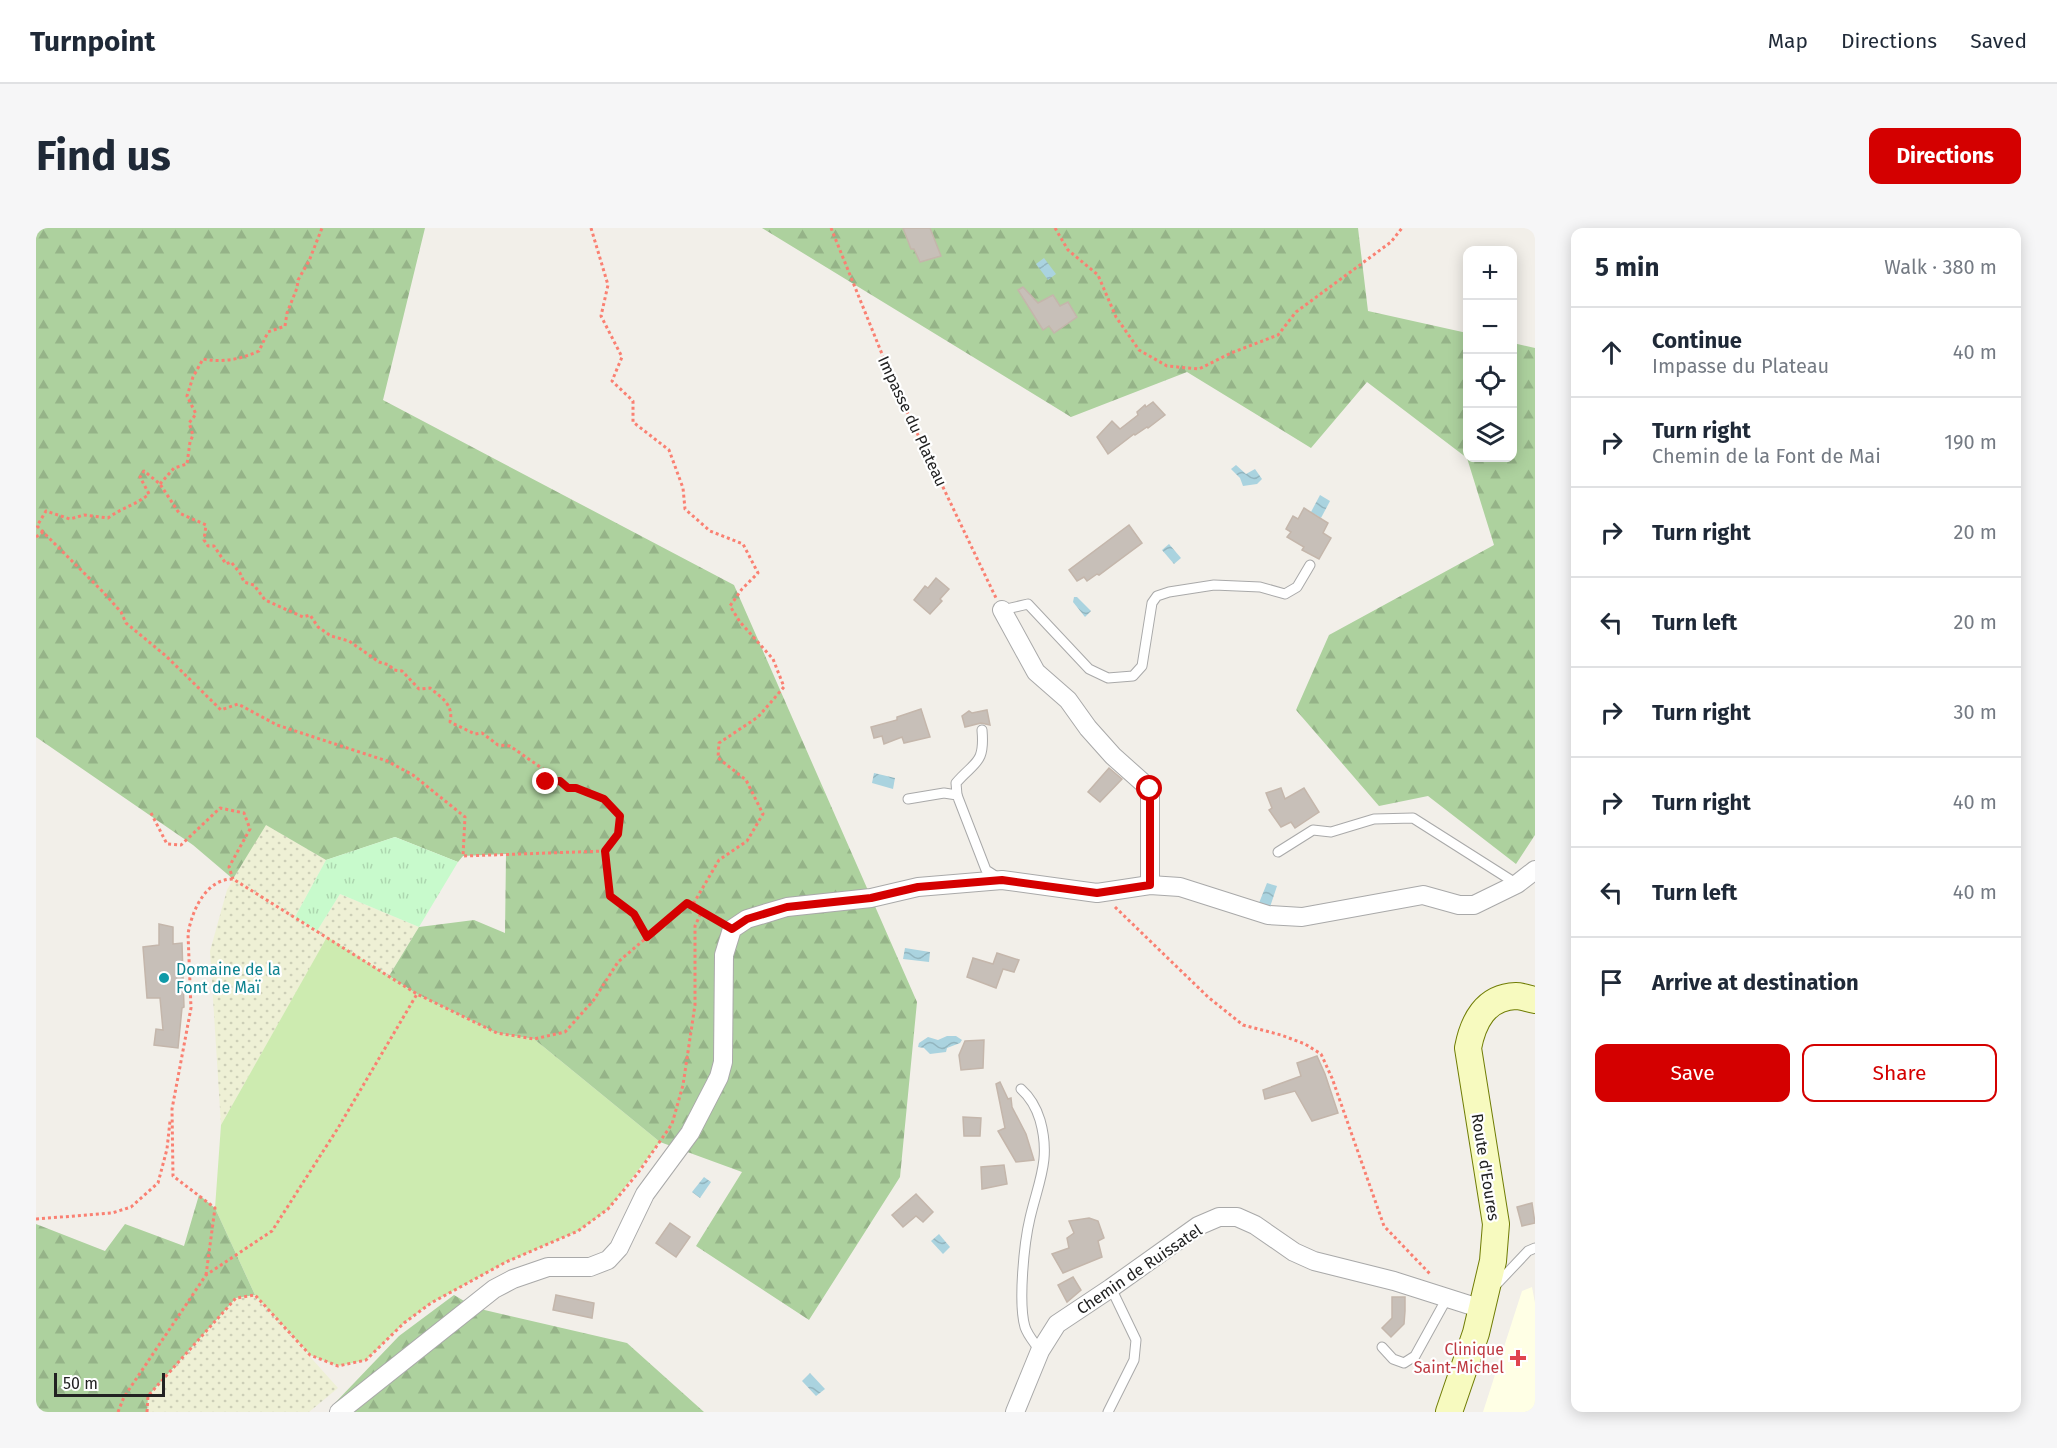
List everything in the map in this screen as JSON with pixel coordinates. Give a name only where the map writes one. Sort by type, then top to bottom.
[{"type":"street","points":[[1002,610],[1036,672],[1068,700],[1088,728],[1113,756],[1150,789],[1150,885]]},
{"type":"street","points":[[339,1412],[494,1289],[513,1279],[548,1267],[590,1267],[608,1260],[619,1248],[645,1194],[690,1133],[719,1077],[723,1062],[724,955],[732,929],[747,919],[787,907],[871,898],[918,887],[1002,880],[1097,893],[1150,885],[1180,887],[1268,915],[1302,917],[1423,896],[1460,905],[1474,905],[1517,884],[1535,870]]},
{"type":"street","name":"Route d'Eoures","points":[[1449,1412],[1476,1333],[1493,1261],[1496,1224],[1468,1048],[1472,1028],[1481,1013],[1496,1002],[1515,996],[1535,1000]]},
{"type":"street","name":"Chemin de Ruissatel","points":[[1015,1412],[1040,1351],[1056,1324],[1112,1288],[1198,1226],[1219,1217],[1237,1217],[1255,1225],[1294,1252],[1314,1261],[1394,1281],[1447,1298],[1483,1303]]},
{"type":"lane","points":[[1002,610],[1028,604],[1089,669],[1108,678],[1133,676],[1142,666],[1152,603],[1157,596],[1168,592],[1214,585],[1260,587],[1285,594],[1297,587],[1310,565]]},
{"type":"lane","points":[[982,730],[983,743],[980,758],[956,783],[957,795],[986,870],[1002,880]]},
{"type":"lane","points":[[908,799],[944,793],[957,795]]},
{"type":"lane","points":[[1278,852],[1313,830],[1331,832],[1374,819],[1413,818],[1517,884]]},
{"type":"lane","points":[[1021,1089],[1029,1096],[1036,1109],[1044,1136],[1046,1153],[1024,1255],[1023,1318],[1028,1333],[1040,1351]]},
{"type":"lane","points":[[1483,1303],[1528,1251],[1535,1248]]},
{"type":"lane","points":[[1108,1412],[1134,1360],[1136,1340],[1112,1288]]},
{"type":"lane","points":[[1382,1347],[1393,1359],[1404,1363],[1414,1356],[1447,1298]]},
{"type":"path","points":[[160,484],[174,468],[186,464],[193,435],[189,423],[196,414],[187,396],[193,377],[203,359],[216,362],[245,357],[260,351],[268,332],[285,326],[298,280],[309,261],[322,228]]},
{"type":"path","points":[[591,228],[608,285],[601,316],[622,357],[612,381],[633,401],[633,422],[669,450],[683,488],[684,510],[710,531],[743,544],[758,573],[742,589],[730,606],[740,622],[773,659],[784,687],[758,717],[719,743],[718,758],[746,780],[763,814],[747,842],[718,860],[692,906]]},
{"type":"path","name":"Impasse du Plateau","points":[[831,228],[897,391],[1002,610]]},
{"type":"path","points":[[1055,228],[1068,250],[1098,275],[1116,317],[1139,350],[1167,366],[1199,369],[1231,353],[1278,335],[1296,312],[1391,242],[1402,228]]},
{"type":"path","points":[[605,851],[463,856],[465,817],[413,775],[387,761],[277,724],[238,704],[221,710],[126,622],[121,612],[103,592],[36,525],[46,511],[70,519],[84,515],[108,518],[120,509],[137,504],[149,494],[140,477],[144,471],[160,484],[179,513],[206,525],[204,540],[208,546],[214,546],[226,564],[231,562],[244,582],[254,585],[265,600],[303,617],[310,615],[318,627],[331,636],[349,641],[379,662],[402,671],[419,689],[430,688],[447,702],[452,713],[450,722],[475,734],[482,734],[498,745],[510,746],[543,769],[546,782],[560,781],[568,788],[576,788],[604,799],[620,816],[618,834],[605,851],[610,896],[634,914],[647,937]]},
{"type":"path","points":[[36,537],[43,532]]},
{"type":"path","points":[[152,813],[167,844],[181,845],[220,808],[244,813],[250,828],[230,867],[233,879]]},
{"type":"path","points":[[36,1219],[112,1213],[131,1207],[158,1183],[163,1167],[171,1109],[191,1008],[188,934],[190,923],[208,888],[221,880],[233,879],[417,994],[497,1033],[534,1039],[565,1032],[593,1001],[618,962],[687,903],[732,929]]},
{"type":"path","points":[[1097,893],[1119,910],[1208,997],[1243,1026],[1289,1038],[1321,1054],[1332,1078],[1384,1226],[1437,1281]]},
{"type":"path","points":[[147,1412],[148,1396],[236,1298],[255,1295],[310,1355],[338,1366],[366,1360],[404,1323],[431,1303],[506,1262],[578,1232],[608,1209],[638,1173],[672,1124],[682,1085],[695,1005],[695,926],[702,911]]},
{"type":"path","points":[[118,1412],[124,1396],[206,1275],[272,1231],[338,1128],[417,994]]},
{"type":"path","points":[[171,1109],[173,1176],[215,1208],[206,1275]]},
{"type":"path","points":[[163,1167],[173,1156]]},
{"type":"shaded area","points":[[265,824],[326,860],[295,917],[317,931],[340,894],[419,927],[389,976],[327,938],[221,1125],[210,951],[227,890]]},
{"type":"shaded area","name":"Clinique Saint-Michel","points":[[1532,1287],[1535,1303],[1535,1412],[1483,1412],[1522,1291]]},
{"type":"shaded area","points":[[255,1295],[338,1388],[309,1412],[147,1412],[148,1396],[236,1298]]},
{"type":"green space","points":[[36,228],[425,228],[383,400],[734,585],[917,1002],[900,1177],[809,1320],[696,1246],[742,1172],[660,1142],[534,1039],[497,1033],[417,994],[389,976],[419,927],[474,920],[505,933],[506,854],[463,856],[458,862],[395,837],[326,860],[266,825],[233,879],[193,845],[36,737]]},
{"type":"green space","points":[[762,228],[1358,228],[1368,311],[1463,332],[1463,455],[1367,382],[1311,448],[1187,372],[1071,417]]},
{"type":"green space","points":[[1517,344],[1535,348],[1535,835],[1516,864],[1428,796],[1379,806],[1296,710],[1329,635],[1494,545],[1468,462],[1517,462]]},
{"type":"green space","points":[[395,837],[458,862],[419,927],[340,894],[317,931],[295,917],[326,860]]},
{"type":"green space","points":[[327,937],[417,994],[497,1033],[534,1039],[660,1142],[608,1209],[578,1231],[506,1262],[431,1303],[404,1323],[366,1360],[338,1366],[310,1355],[255,1295],[215,1208],[221,1125]]},
{"type":"green space","points":[[199,1195],[215,1208],[255,1295],[236,1298],[148,1396],[147,1412],[36,1412],[36,1224],[105,1251],[125,1224],[184,1246]]},
{"type":"green space","points":[[454,1295],[476,1308],[627,1343],[704,1412],[341,1412],[333,1405],[399,1336]]},
{"type":"water","points":[[1044,258],[1056,274],[1048,280],[1036,264]]},
{"type":"water","points":[[1236,465],[1246,474],[1255,469],[1262,479],[1257,484],[1243,486],[1240,478],[1231,469]]},
{"type":"water","points":[[1320,495],[1330,501],[1321,518],[1311,512]]},
{"type":"water","points":[[1169,544],[1181,558],[1174,564],[1162,550]]},
{"type":"water","points":[[1074,597],[1077,597],[1091,611],[1085,617],[1073,602]]},
{"type":"water","points":[[874,773],[895,778],[893,789],[872,783]]},
{"type":"water","points":[[1267,883],[1277,886],[1269,910],[1257,908]]},
{"type":"water","points":[[905,948],[930,952],[929,962],[903,959]]},
{"type":"water","points":[[947,1036],[956,1036],[962,1040],[947,1048],[946,1052],[930,1054],[924,1048],[918,1047],[919,1043],[928,1037],[938,1040]]},
{"type":"water","points":[[704,1177],[711,1182],[700,1198],[692,1192]]},
{"type":"water","points":[[939,1234],[950,1247],[943,1254],[931,1241]]},
{"type":"water","points":[[810,1373],[825,1389],[816,1396],[802,1381]]},
{"type":"building","points":[[903,228],[930,228],[941,256],[920,262],[914,249],[911,249]]},
{"type":"building","points":[[1023,287],[1038,303],[1053,295],[1060,306],[1068,302],[1077,317],[1054,333],[1049,326],[1043,330],[1018,290]]},
{"type":"building","points":[[1153,402],[1165,415],[1148,428],[1134,434],[1108,454],[1097,437],[1112,421],[1120,429],[1138,415],[1137,412],[1145,405],[1146,407]]},
{"type":"building","points":[[1304,508],[1328,523],[1323,533],[1331,538],[1319,559],[1302,550],[1304,547],[1287,537],[1291,532],[1286,529],[1293,516],[1298,519]]},
{"type":"building","points":[[1129,525],[1142,543],[1099,575],[1087,581],[1084,577],[1077,581],[1069,570]]},
{"type":"building","points":[[936,578],[949,589],[930,614],[914,600],[925,586],[928,588]]},
{"type":"building","points":[[921,709],[930,737],[904,743],[902,737],[884,744],[882,736],[874,738],[871,727],[897,720],[897,717]]},
{"type":"building","points":[[987,710],[990,725],[981,723],[965,727],[962,716],[969,711],[972,713]]},
{"type":"building","points":[[1109,768],[1122,779],[1100,802],[1088,792]]},
{"type":"building","points":[[1281,788],[1285,799],[1304,788],[1319,812],[1295,828],[1291,822],[1281,827],[1269,810],[1272,808],[1266,793]]},
{"type":"building","name":"Domaine de la Font de Maï","points":[[159,924],[173,927],[173,944],[182,943],[184,1007],[182,1008],[178,1048],[154,1045],[156,1029],[163,1030],[160,998],[147,998],[143,947],[159,945]]},
{"type":"building","points":[[997,953],[1019,960],[1014,972],[1003,969],[996,988],[967,977],[973,958],[993,964]]},
{"type":"building","points":[[984,1040],[983,1068],[961,1070],[959,1055],[965,1041]]},
{"type":"building","points":[[1317,1056],[1338,1113],[1312,1121],[1295,1091],[1265,1099],[1263,1090],[1301,1076],[1297,1063]]},
{"type":"building","points":[[1000,1082],[1008,1099],[1011,1098],[1012,1107],[1026,1134],[1034,1160],[1016,1162],[998,1131],[1005,1128],[996,1084]]},
{"type":"building","points":[[963,1117],[981,1118],[980,1136],[964,1136]]},
{"type":"building","points":[[1004,1165],[1007,1184],[982,1189],[981,1167]]},
{"type":"building","points":[[916,1194],[933,1212],[923,1222],[916,1216],[903,1227],[892,1215]]},
{"type":"building","points":[[1532,1203],[1535,1223],[1522,1226],[1517,1207]]},
{"type":"building","points":[[1089,1218],[1098,1221],[1104,1238],[1098,1241],[1102,1257],[1063,1273],[1052,1254],[1069,1248],[1067,1238],[1074,1233],[1069,1221]]},
{"type":"building","points":[[670,1223],[690,1237],[676,1257],[656,1243]]},
{"type":"building","points":[[1073,1277],[1081,1290],[1067,1302],[1058,1285]]},
{"type":"building","points":[[556,1295],[594,1303],[592,1318],[553,1310]]},
{"type":"building","points":[[1392,1297],[1405,1297],[1405,1311],[1404,1324],[1391,1337],[1382,1328],[1392,1318]]},
{"type":"place","name":"Domaine de la Font de Maï","points":[[164,978]]},
{"type":"place","name":"Clinique Saint-Michel","points":[[1518,1358]]},
{"type":"route","points":[[546,782],[560,781],[568,788],[576,788],[604,799],[620,816],[618,834],[605,851],[610,896],[634,914],[647,937],[687,903],[732,929],[747,919],[787,907],[871,898],[918,887],[1002,880],[1097,893],[1150,885],[1150,789]]}]
